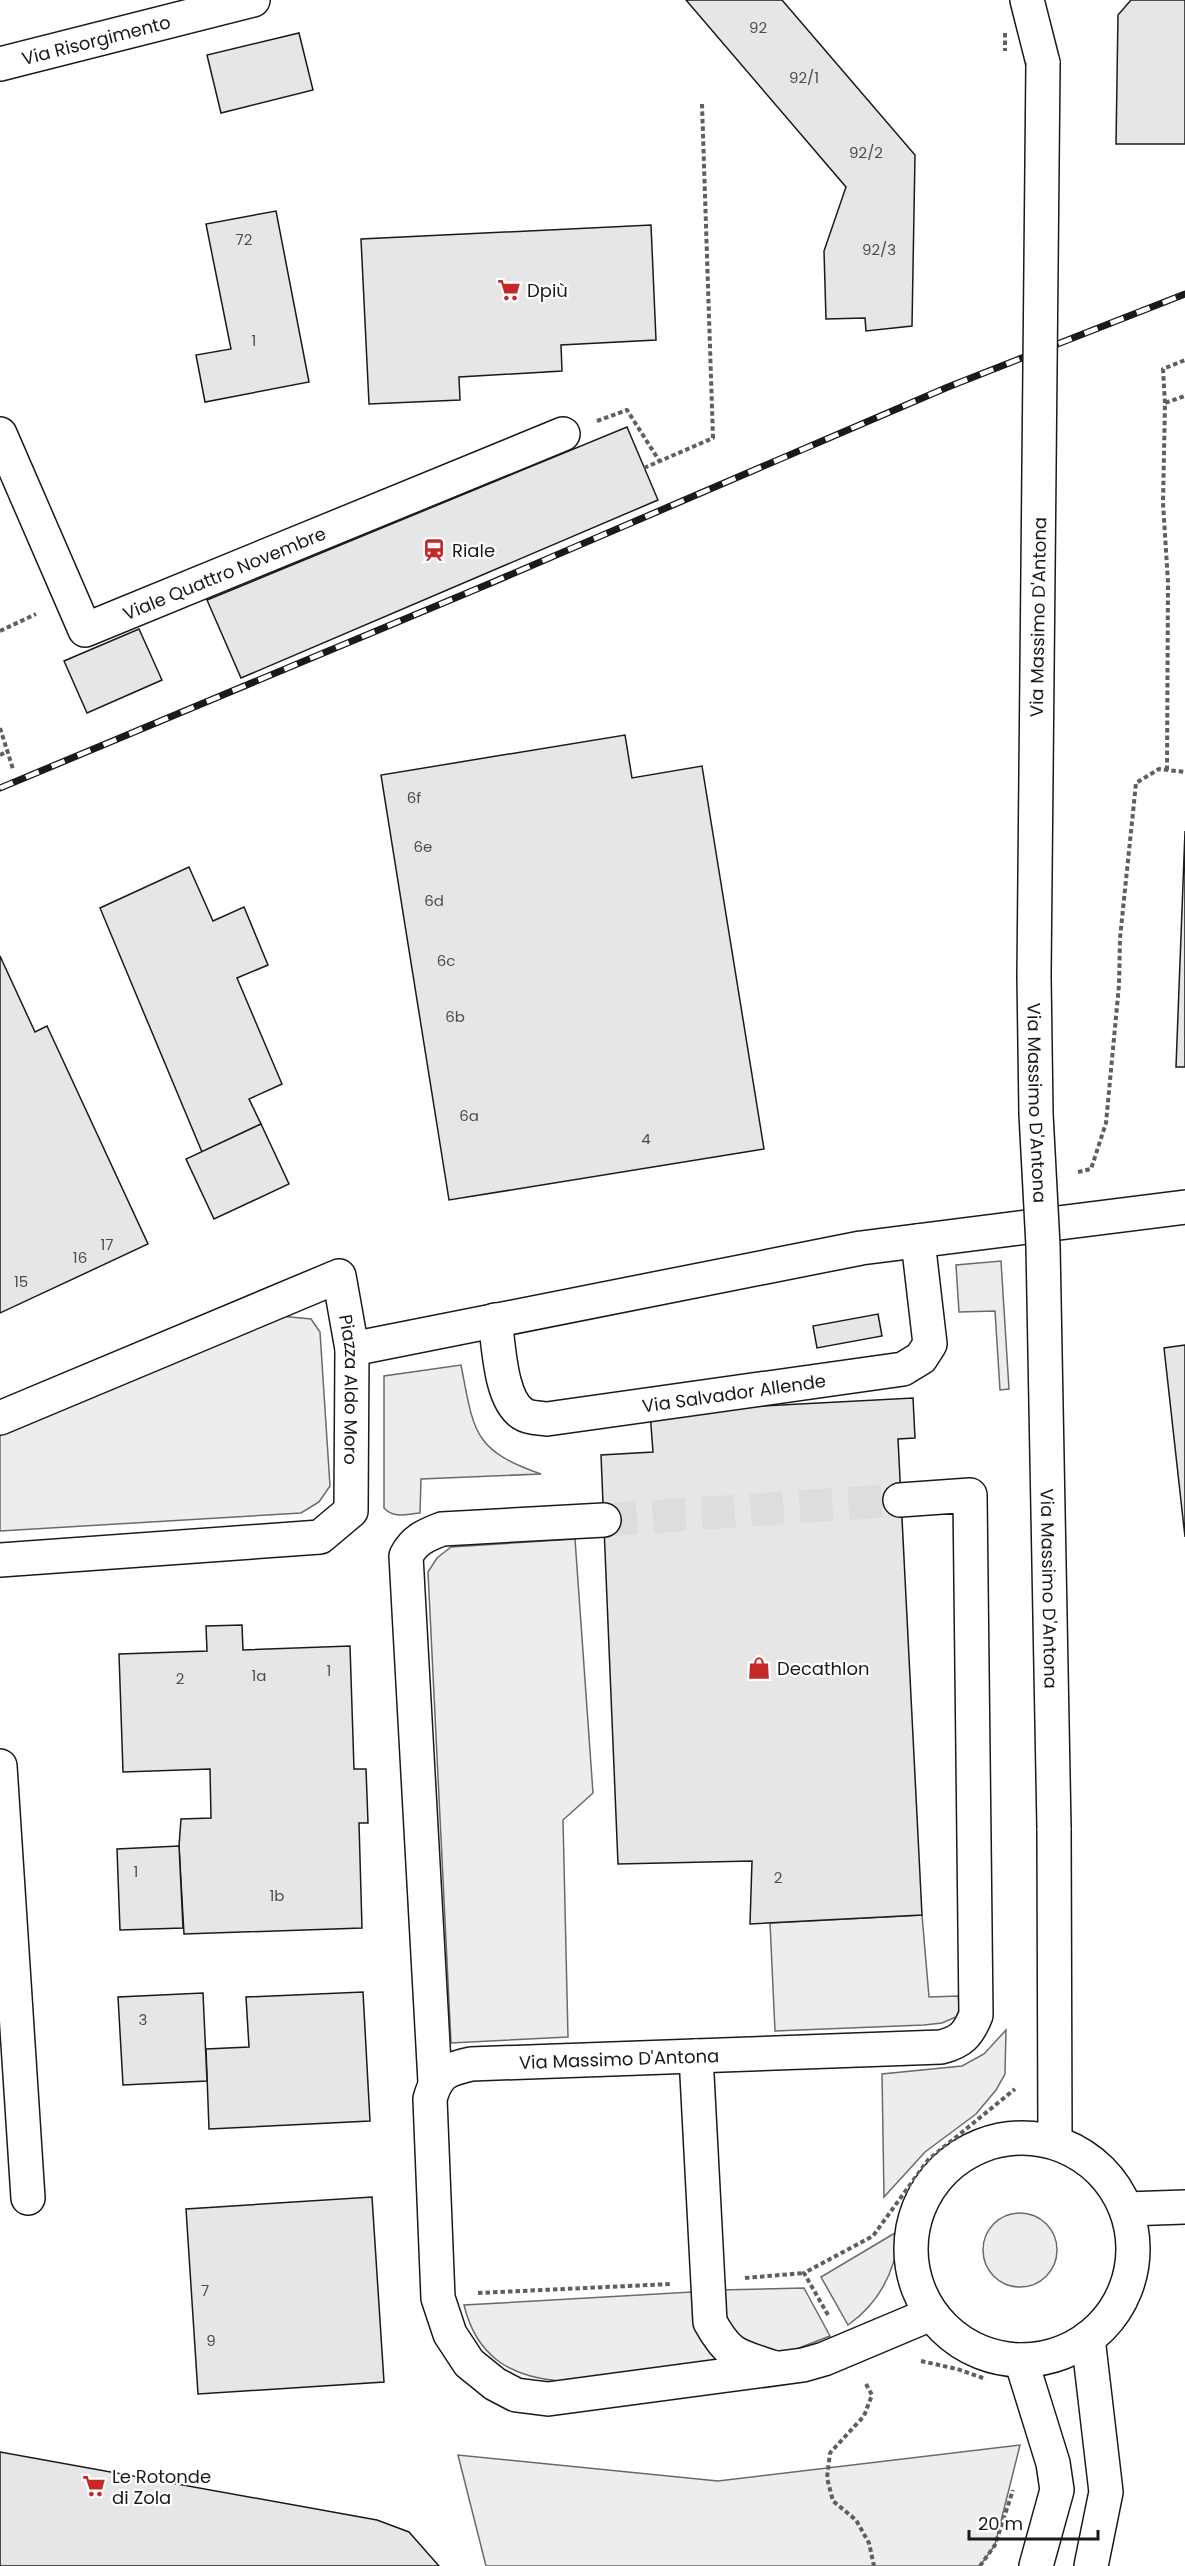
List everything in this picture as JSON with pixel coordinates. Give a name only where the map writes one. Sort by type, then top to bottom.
[{"type":"street","name":"Via Massimo D'Antona","points":[[1027,0],[1044,63]]},
{"type":"street","name":"Via Massimo D'Antona","points":[[1048,0],[1044,63],[1035,976],[1036,1114],[1043,1246],[1054,1828],[1055,2142]]},
{"type":"street","name":"Via Risorgimento","points":[[0,64],[233,2]]},
{"type":"street","name":"Viale Quattro Novembre","points":[[0,434],[85,630],[563,434]]},
{"type":"street","points":[[352,1349],[861,1248],[1185,1207]]},
{"type":"street","name":"Via Salvador Allende","points":[[495,1320],[505,1384],[512,1404],[525,1416],[547,1419],[903,1369],[921,1358],[930,1344],[918,1241]]},
{"type":"street","name":"Piazza Aldo Moro","points":[[0,1418],[339,1276],[352,1349],[351,1511],[320,1537],[0,1560]]},
{"type":"street","name":"Via Massimo D'Antona","points":[[435,2082],[449,2069],[471,2064],[940,2047],[958,2043],[969,2033],[976,2015],[970,1495],[900,1500]]},
{"type":"street","points":[[604,1520],[442,1529],[424,1536],[411,1546],[406,1556],[435,2082],[430,2099],[438,2298],[450,2334],[469,2363],[495,2384],[516,2395],[548,2399],[802,2365],[824,2359],[931,2314]]},
{"type":"street","points":[[0,1766],[28,2198]]},
{"type":"street","points":[[696,2056],[710,2322],[723,2345],[741,2357],[776,2369]]},
{"type":"street","points":[[1021,2137],[1055,2142],[1085,2157],[1110,2180],[1126,2209],[1133,2237],[1132,2266],[1124,2294],[1108,2318],[1088,2338],[1056,2355],[1021,2361],[987,2355],[956,2339],[931,2314],[915,2283],[909,2249],[915,2215],[931,2184],[956,2158],[987,2143],[1021,2137]]},
{"type":"street","points":[[1126,2209],[1185,2207]]},
{"type":"street","points":[[1088,2338],[1106,2492],[1091,2566]]},
{"type":"street","points":[[1021,2361],[1053,2463],[1057,2490],[1036,2566]]},
{"type":"path","points":[[644,468],[713,438],[702,104]]},
{"type":"path","points":[[1167,770],[1168,582],[1163,504],[1165,403],[1163,369],[1185,360]]},
{"type":"path","points":[[1165,403],[1185,396]]},
{"type":"path","points":[[563,434],[627,410],[660,462]]},
{"type":"path","points":[[0,631],[45,610]]},
{"type":"path","points":[[0,728],[13,769]]},
{"type":"path","points":[[0,755],[9,751]]},
{"type":"path","points":[[1069,1174],[1091,1169],[1106,1123],[1119,985],[1120,938],[1136,783],[1159,769],[1185,772]]},
{"type":"path","points":[[737,2279],[804,2273],[873,2236],[928,2160]]},
{"type":"path","points":[[804,2273],[831,2321]]},
{"type":"path","points":[[470,2293],[678,2284]]},
{"type":"path","points":[[914,2359],[957,2369],[996,2383]]},
{"type":"path","points":[[863,2378],[872,2395],[864,2416],[830,2453],[826,2478],[833,2501],[856,2520],[868,2543],[874,2566]]},
{"type":"path","points":[[980,2566],[995,2545],[1016,2483]]},
{"type":"shaded area","points":[[1001,1261],[1009,1389],[1000,1390],[995,1311],[959,1312],[956,1265]]},
{"type":"shaded area","points":[[280,1316],[311,1319],[320,1332],[330,1486],[319,1502],[301,1513],[0,1531],[0,1432]]},
{"type":"shaded area","points":[[461,1365],[469,1406],[480,1435],[501,1456],[541,1474],[421,1479],[420,1513],[392,1514],[384,1508],[384,1376]]},
{"type":"shaded area","points":[[575,1539],[593,1793],[563,1820],[568,2037],[451,2043],[428,1572],[437,1558],[451,1547]]},
{"type":"shaded area","points":[[922,1915],[929,1997],[958,1996],[960,2008],[956,2017],[942,2023],[924,2025],[775,2031],[770,1923]]},
{"type":"shaded area","points":[[1006,2030],[1005,2074],[996,2090],[976,2114],[925,2152],[884,2197],[882,2074],[962,2066],[984,2054]]},
{"type":"shaded area","points":[[1020,2213],[1041,2219],[1051,2229],[1057,2250],[1051,2271],[1041,2281],[1020,2287],[999,2281],[989,2271],[983,2250],[989,2229],[999,2219]]},
{"type":"shaded area","points":[[900,2230],[895,2258],[885,2284],[860,2316],[848,2325],[821,2277]]},
{"type":"shaded area","points":[[804,2288],[830,2336],[786,2353],[767,2354],[735,2334],[724,2315],[720,2290]]},
{"type":"shaded area","points":[[692,2292],[695,2318],[722,2362],[559,2381],[525,2374],[497,2360],[477,2337],[464,2305]]},
{"type":"shaded area","points":[[1020,2445],[995,2545],[980,2566],[486,2566],[458,2455],[718,2481]]},
{"type":"building","points":[[686,0],[782,0],[915,155],[912,326],[866,331],[865,318],[826,319],[824,251],[846,187]]},
{"type":"building","points":[[1131,0],[1185,0],[1185,144],[1116,144],[1118,15]]},
{"type":"building","points":[[299,33],[313,90],[221,113],[207,55]]},
{"type":"building","points":[[276,211],[309,382],[205,402],[196,355],[231,349],[206,224]]},
{"type":"building","name":"Dpiù","points":[[651,225],[656,340],[561,345],[562,371],[459,377],[460,400],[369,404],[361,239]]},
{"type":"building","name":"Riale","points":[[627,427],[658,500],[241,678],[207,600]]},
{"type":"building","points":[[139,629],[162,680],[87,713],[64,661]]},
{"type":"building","points":[[625,735],[632,778],[702,766],[764,1149],[449,1200],[381,775]]},
{"type":"building","points":[[1185,831],[1185,1067],[1176,1067]]},
{"type":"building","points":[[189,867],[213,921],[244,907],[268,965],[237,978],[282,1084],[249,1099],[261,1124],[202,1152],[100,908]]},
{"type":"building","points":[[0,956],[35,1032],[47,1026],[148,1244],[0,1313]]},
{"type":"building","points":[[261,1124],[289,1184],[214,1219],[186,1159]]},
{"type":"building","points":[[878,1314],[882,1336],[817,1348],[813,1326]]},
{"type":"building","points":[[1185,1345],[1185,1537],[1164,1348]]},
{"type":"building","name":"Decathlon","points":[[913,1398],[915,1438],[898,1439],[922,1915],[750,1924],[752,1861],[618,1864],[601,1455],[653,1452],[650,1412]]},
{"type":"building","points":[[242,1625],[243,1650],[350,1646],[354,1769],[366,1769],[368,1823],[359,1823],[362,1928],[184,1934],[179,1846],[181,1819],[211,1818],[210,1769],[123,1772],[119,1654],[207,1651],[206,1626]]},
{"type":"building","points":[[179,1846],[183,1928],[120,1930],[117,1849]]},
{"type":"building","points":[[363,1992],[370,2121],[209,2129],[206,2049],[249,2047],[246,1997]]},
{"type":"building","points":[[203,1993],[207,2081],[123,2085],[118,1997]]},
{"type":"building","points":[[372,2197],[384,2382],[198,2394],[186,2209]]},
{"type":"building","name":"Le Rotonde di Zola","points":[[0,2452],[377,2520],[409,2532],[439,2566],[0,2566]]},
{"type":"tunnel","points":[[604,1520],[900,1500]]},
{"type":"railway","points":[[0,788],[491,583],[948,387],[1185,294]]},
{"type":"place","name":"Dpiù","points":[[509,290]]},
{"type":"place","name":"Riale","points":[[434,550]]},
{"type":"place","name":"Decathlon","points":[[759,1668]]},
{"type":"place","name":"Le Rotonde di Zola","points":[[94,2486]]}]
